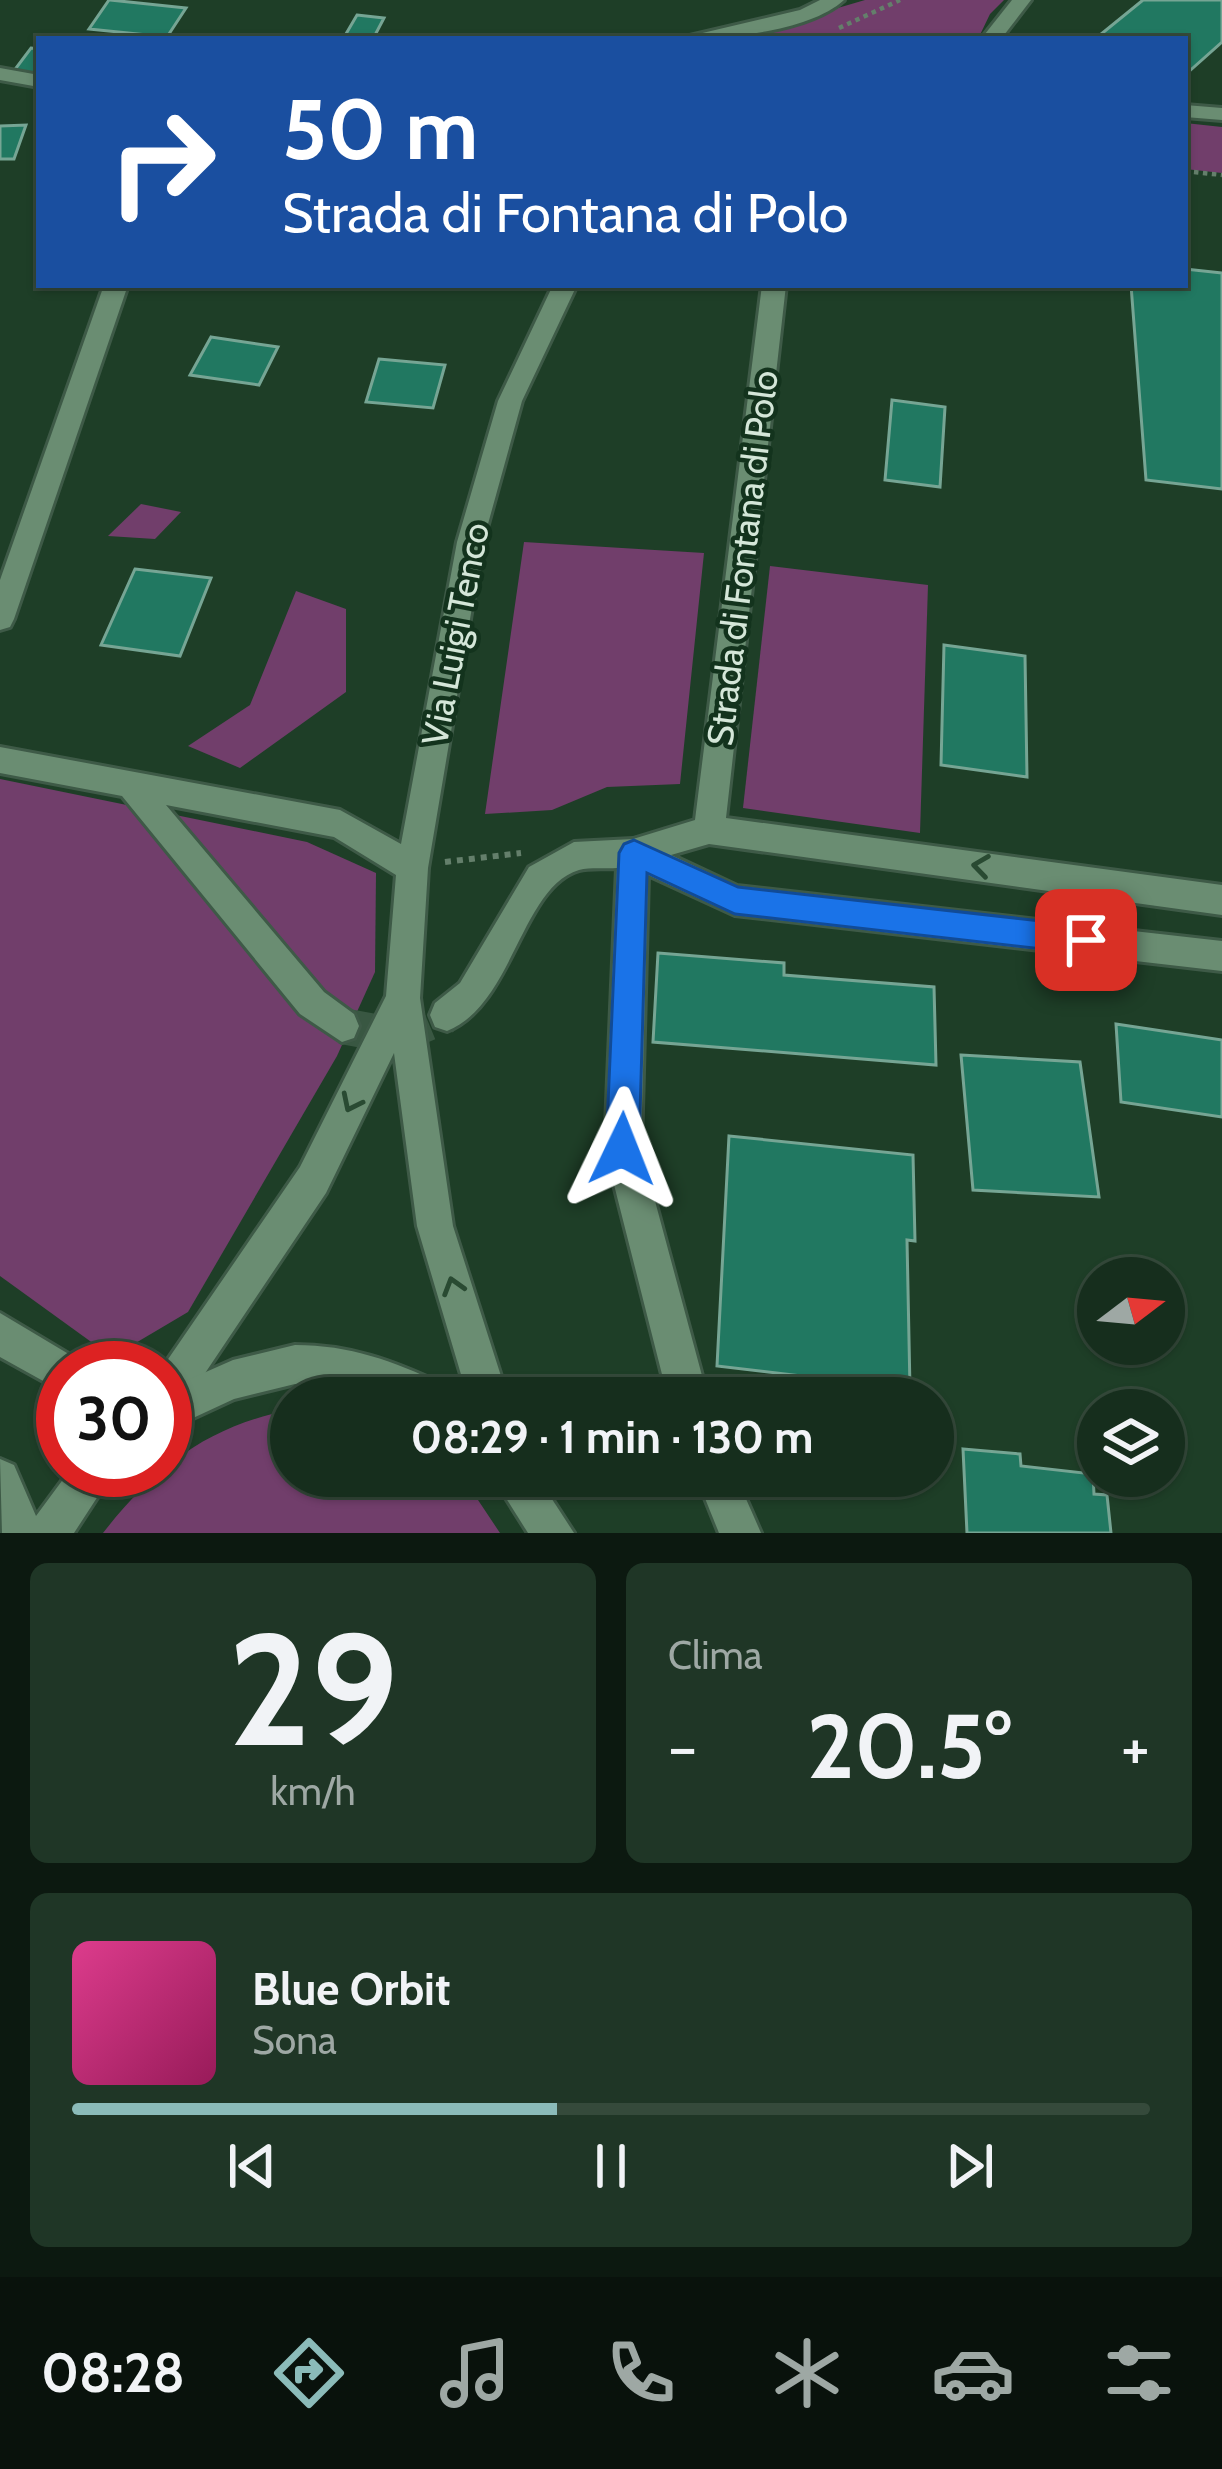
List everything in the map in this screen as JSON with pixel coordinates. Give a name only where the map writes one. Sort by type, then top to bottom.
[{"type":"street","points":[[702,36],[806,15],[835,0]]},
{"type":"street","points":[[993,36],[1022,0]]},
{"type":"street","points":[[0,74],[36,80]]},
{"type":"street","points":[[1188,111],[1222,113]]},
{"type":"street","points":[[0,619],[115,288]]},
{"type":"street","name":"Via Luigi Tenco","points":[[482,1377],[435,1226],[403,998],[412,868],[470,542],[510,400],[564,288]]},
{"type":"street","name":"Strada di Fontana di Polo","points":[[709,830],[774,288]]},
{"type":"street","points":[[0,760],[340,824],[412,868]]},
{"type":"street","points":[[133,787],[312,1003],[342,1026]]},
{"type":"street","points":[[447,1015],[472,994],[540,878],[574,856],[634,853],[709,830],[1222,899]]},
{"type":"street","points":[[634,853],[735,900],[1222,956]]},
{"type":"street","points":[[634,853],[622,1149],[682,1377]]},
{"type":"street","name":"Via Luigi Tenco","points":[[192,1358],[313,1180],[403,998]]},
{"type":"street","points":[[0,1333],[36,1358]]},
{"type":"street","points":[[192,1397],[229,1377],[309,1362],[390,1377]]},
{"type":"street","points":[[0,1479],[22,1533]]},
{"type":"street","points":[[49,1533],[75,1497]]},
{"type":"street","points":[[522,1497],[538,1533]]},
{"type":"street","points":[[527,1497],[553,1533]]},
{"type":"street","points":[[725,1497],[740,1533]]},
{"type":"path","points":[[832,31],[900,0]]},
{"type":"path","points":[[1188,171],[1222,175]]},
{"type":"path","points":[[412,868],[505,853],[574,856]]},
{"type":"shaded area","points":[[865,0],[1004,0],[990,14],[979,36],[742,36]]},
{"type":"shaded area","points":[[1188,123],[1222,127],[1222,173],[1188,169]]},
{"type":"shaded area","points":[[141,504],[181,512],[155,539],[108,536]]},
{"type":"shaded area","points":[[524,542],[704,553],[680,784],[607,787],[552,810],[485,814]]},
{"type":"shaded area","points":[[770,566],[928,585],[920,833],[743,808]]},
{"type":"shaded area","points":[[296,591],[346,609],[346,692],[240,768],[188,746],[250,705]]},
{"type":"shaded area","points":[[0,779],[307,842],[376,873],[375,972],[337,1056],[188,1312],[139,1341],[90,1341],[0,1276]]},
{"type":"shaded area","points":[[270,1415],[270,1497],[476,1497],[500,1533],[103,1533],[134,1497],[192,1497],[192,1449]]},
{"type":"building","points":[[109,0],[186,8],[168,36],[89,29]]},
{"type":"building","points":[[1143,0],[1222,0],[1222,42],[1188,72],[1188,36],[1099,36]]},
{"type":"building","points":[[357,15],[384,18],[375,36],[345,36]]},
{"type":"building","points":[[31,48],[36,49],[36,75],[13,72]]},
{"type":"building","points":[[26,125],[14,159],[0,159],[0,126]]},
{"type":"building","points":[[1188,269],[1222,273],[1222,489],[1146,480],[1131,288],[1188,288]]},
{"type":"building","points":[[211,337],[278,347],[259,385],[190,375]]},
{"type":"building","points":[[379,359],[445,365],[433,408],[366,402]]},
{"type":"building","points":[[892,400],[945,407],[940,487],[885,480]]},
{"type":"building","points":[[135,569],[211,578],[180,656],[101,645]]},
{"type":"building","points":[[944,645],[1025,656],[1027,777],[941,765]]},
{"type":"building","points":[[658,953],[784,963],[784,975],[934,987],[936,1065],[653,1042]]},
{"type":"building","points":[[1116,1024],[1222,1040],[1222,1117],[1121,1102]]},
{"type":"building","points":[[961,1055],[1080,1062],[1099,1197],[973,1190]]},
{"type":"building","points":[[729,1136],[913,1155],[915,1241],[907,1240],[910,1377],[809,1377],[717,1366]]},
{"type":"building","points":[[963,1449],[1020,1454],[1021,1466],[1077,1472],[1077,1497],[1107,1497],[1111,1533],[967,1533]]},
{"type":"tunnel","points":[[342,1026],[396,1036],[447,1015]]},
{"type":"route","points":[[622,1149],[634,853],[735,900],[1086,940]]}]
